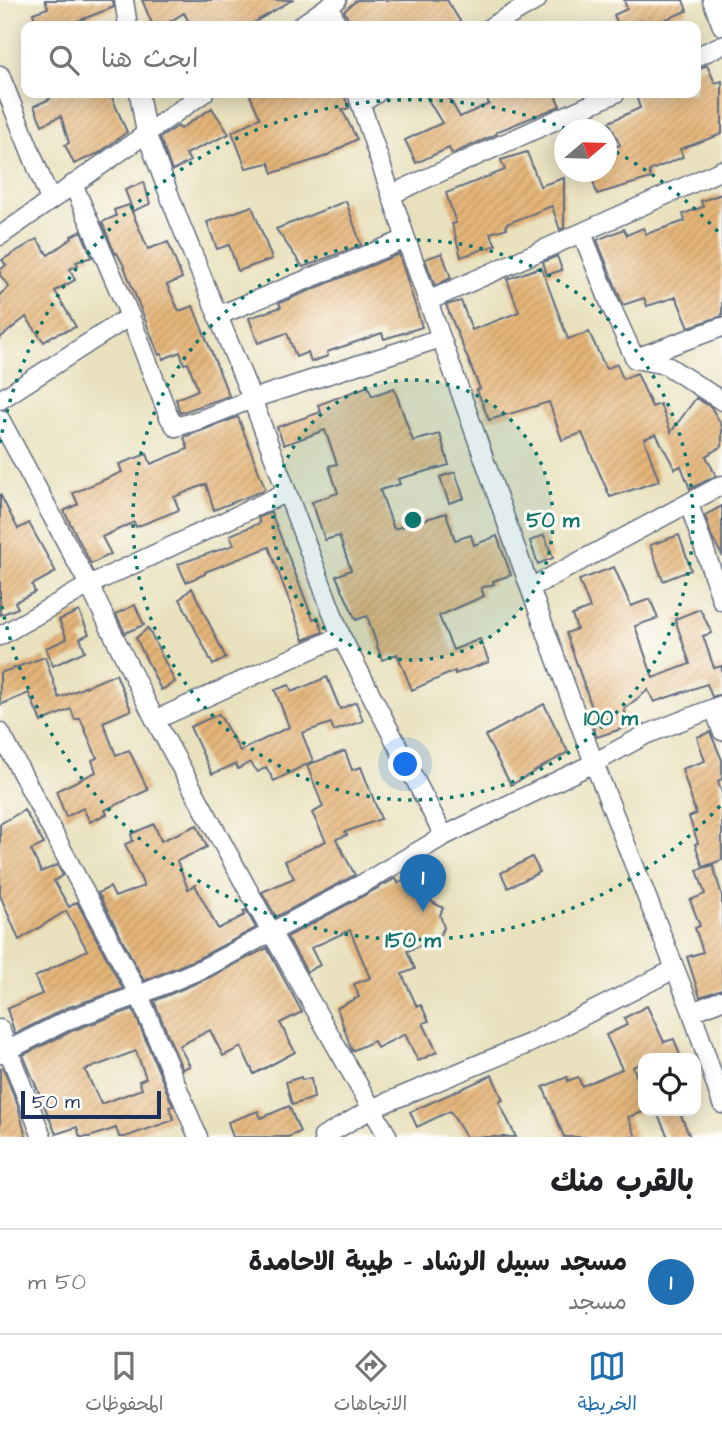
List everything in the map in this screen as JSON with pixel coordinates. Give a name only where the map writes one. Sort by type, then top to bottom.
[{"type":"street","points":[[124,0],[127,21]]},
{"type":"street","points":[[501,21],[537,0]]},
{"type":"street","points":[[712,0],[722,26]]},
{"type":"street","points":[[307,21],[333,3],[336,21]]},
{"type":"street","points":[[701,55],[722,45]]},
{"type":"street","points":[[0,75],[50,200]]},
{"type":"street","points":[[140,98],[146,133],[252,399],[341,636],[444,836]]},
{"type":"street","points":[[0,236],[197,98]]},
{"type":"street","points":[[359,98],[530,588],[594,763],[675,969],[722,1104]]},
{"type":"street","points":[[392,194],[605,98]]},
{"type":"street","points":[[428,301],[722,170]]},
{"type":"street","points":[[73,184],[130,316],[169,417],[176,427],[252,399],[441,338]]},
{"type":"street","points":[[582,233],[635,359]]},
{"type":"street","points":[[217,316],[406,239]]},
{"type":"street","points":[[0,400],[130,316]]},
{"type":"street","points":[[635,359],[722,327]]},
{"type":"street","points":[[635,359],[666,365],[722,401]]},
{"type":"street","points":[[0,419],[89,585],[155,720],[271,932],[388,1137]]},
{"type":"street","points":[[530,588],[722,485]]},
{"type":"street","points":[[0,636],[89,585],[287,492]]},
{"type":"street","points":[[689,504],[722,601]]},
{"type":"street","points":[[155,720],[341,636]]},
{"type":"street","points":[[5,1052],[70,1019],[139,995],[204,968],[362,884],[444,836],[594,763],[645,735],[718,707],[722,731]]},
{"type":"street","points":[[0,732],[139,995],[198,1137]]},
{"type":"street","points":[[323,1137],[373,1108],[530,1043],[675,969]]},
{"type":"street","points":[[691,1012],[722,1000]]},
{"type":"street","points":[[0,1029],[5,1052],[42,1137]]},
{"type":"building","points":[[45,0],[113,0],[114,7],[78,21],[35,21],[33,13],[48,8]]},
{"type":"building","points":[[142,0],[292,0],[256,21],[188,21],[184,13],[171,21],[151,21]]},
{"type":"building","points":[[357,0],[447,0],[460,21],[349,21],[344,11]]},
{"type":"building","points":[[624,0],[683,0],[687,11],[661,21],[617,21],[614,15],[627,9]]},
{"type":"building","points":[[707,65],[715,83],[722,81],[722,134],[680,149],[683,157],[649,171],[651,178],[597,194],[593,182],[617,182],[617,146],[620,145],[616,119],[640,108],[637,98],[701,98],[701,68]]},
{"type":"building","points":[[112,98],[127,132],[99,153],[74,164],[65,145],[69,143],[61,116],[42,125],[34,106],[50,99]]},
{"type":"building","points":[[251,98],[345,98],[349,108],[342,110],[357,139],[324,157],[273,173],[269,163],[246,168],[232,132],[260,118]]},
{"type":"building","points":[[427,98],[449,98],[460,117],[489,104],[487,98],[556,98],[560,106],[496,132],[497,134],[452,154],[449,148],[416,163],[405,140],[442,123]]},
{"type":"building","points":[[212,108],[229,134],[186,154],[190,161],[172,171],[160,138],[178,126],[180,129]]},
{"type":"building","points":[[527,152],[540,186],[554,181],[564,182],[564,228],[560,230],[552,206],[506,224],[507,228],[490,233],[496,245],[461,257],[452,224],[456,223],[446,193],[505,170],[501,160]]},
{"type":"building","points":[[144,182],[150,204],[133,211],[125,190]]},
{"type":"building","points":[[722,194],[722,316],[689,327],[676,297],[647,306],[644,298],[623,305],[597,240],[624,229],[627,235],[643,228],[646,234],[685,221],[683,214],[703,207],[701,201]]},
{"type":"building","points":[[346,201],[361,245],[303,267],[276,229]]},
{"type":"building","points":[[129,205],[148,249],[168,242],[182,278],[167,285],[179,311],[193,306],[229,396],[180,413],[176,399],[198,390],[188,363],[184,364],[180,352],[163,359],[162,354],[159,355],[123,264],[117,253],[115,254],[102,222],[116,216],[114,210]]},
{"type":"building","points":[[252,206],[272,259],[238,271],[229,245],[217,249],[207,222]]},
{"type":"building","points":[[81,231],[92,257],[76,262],[78,265],[70,269],[75,280],[55,291],[76,327],[44,342],[26,317],[0,338],[0,294],[9,287],[0,275],[0,270],[6,265],[2,260],[37,239],[48,255]]},
{"type":"building","points":[[442,253],[451,278],[435,286],[425,259]]},
{"type":"building","points":[[399,254],[422,327],[384,339],[382,333],[327,352],[328,356],[311,362],[308,352],[296,357],[287,333],[258,343],[249,318],[281,307],[279,303]]},
{"type":"building","points":[[557,256],[562,270],[547,275],[543,262]]},
{"type":"building","points":[[541,267],[568,339],[589,332],[606,369],[617,364],[623,379],[637,373],[652,407],[660,404],[671,432],[696,398],[711,407],[722,426],[722,446],[706,456],[716,476],[690,489],[681,466],[675,469],[656,434],[644,439],[659,481],[610,497],[582,433],[562,440],[549,402],[489,420],[477,390],[480,389],[446,305],[461,301],[472,330],[519,312],[507,279]]},
{"type":"building","points":[[368,386],[372,396],[394,388],[413,441],[440,434],[449,465],[398,479],[400,484],[380,490],[394,529],[446,513],[455,540],[471,535],[474,545],[497,536],[511,575],[481,588],[484,596],[439,616],[453,650],[480,639],[489,662],[455,674],[455,671],[412,690],[397,654],[382,660],[367,616],[356,620],[336,576],[351,570],[339,536],[325,540],[312,502],[338,493],[329,466],[337,464],[325,430],[284,445],[277,427],[321,412],[318,405]]},
{"type":"building","points":[[238,417],[265,488],[262,491],[214,510],[206,484],[174,497],[179,510],[136,527],[134,522],[102,537],[111,554],[91,564],[64,511],[78,504],[73,493],[122,472],[119,464],[147,454],[151,464],[188,449],[184,437]]},
{"type":"building","points":[[455,472],[464,498],[449,503],[440,477]]},
{"type":"building","points":[[0,494],[18,529],[29,523],[56,572],[32,585],[35,592],[15,602],[18,608],[0,615]]},
{"type":"building","points":[[722,506],[722,555],[712,538],[705,515]]},
{"type":"building","points":[[271,512],[313,619],[318,617],[323,632],[304,640],[269,547],[186,582],[178,564],[234,545],[230,535],[260,523],[258,518]]},
{"type":"building","points":[[544,535],[553,558],[538,564],[530,541]]},
{"type":"building","points":[[679,535],[691,570],[663,581],[650,545]]},
{"type":"building","points":[[614,567],[631,606],[650,599],[658,618],[635,626],[653,678],[690,664],[675,619],[700,609],[712,633],[703,636],[714,668],[722,666],[722,694],[712,697],[707,684],[654,702],[648,690],[624,709],[630,726],[597,737],[592,724],[597,722],[566,633],[577,629],[572,615],[590,608],[579,580]]},
{"type":"building","points":[[192,588],[226,658],[213,665],[180,599]]},
{"type":"building","points":[[135,605],[144,625],[125,633],[116,614]]},
{"type":"building","points":[[79,611],[89,634],[80,638],[85,651],[53,666],[46,648],[67,639],[59,620]]},
{"type":"building","points":[[148,628],[175,682],[161,690],[136,638]]},
{"type":"building","points":[[45,657],[59,698],[116,674],[131,710],[103,722],[116,755],[129,750],[148,790],[105,810],[107,814],[90,822],[83,808],[66,817],[56,791],[96,772],[92,760],[97,758],[80,718],[75,720],[71,709],[41,722],[29,693],[0,705],[0,673]]},
{"type":"building","points":[[327,677],[340,709],[356,702],[363,721],[334,731],[331,723],[302,733],[313,761],[274,781],[266,767],[258,772],[250,762],[238,769],[236,764],[212,774],[190,727],[219,714],[240,751],[289,727],[275,690],[289,685],[292,692]]},
{"type":"building","points":[[544,704],[568,752],[511,785],[485,736]]},
{"type":"building","points":[[710,732],[722,760],[722,779],[718,781],[722,793],[722,860],[703,867],[689,817],[696,814],[682,769],[705,761],[697,737]]},
{"type":"building","points":[[345,751],[352,770],[361,767],[381,819],[345,832],[347,835],[336,839],[355,875],[276,917],[262,892],[294,878],[285,861],[326,841],[312,813],[323,807],[307,765]]},
{"type":"building","points":[[24,810],[44,844],[31,850],[41,872],[57,865],[63,875],[54,881],[69,907],[77,902],[123,989],[66,1008],[15,1034],[7,1009],[42,994],[35,977],[87,950],[66,911],[19,940],[0,895],[0,824]]},
{"type":"building","points":[[154,824],[161,841],[197,825],[207,847],[177,861],[188,889],[195,885],[218,929],[245,915],[243,911],[246,910],[256,928],[199,958],[144,981],[98,893],[110,887],[115,897],[144,886],[125,844],[133,841],[131,834]]},
{"type":"building","points":[[532,857],[540,872],[508,888],[501,873]]},
{"type":"building","points":[[713,865],[722,896],[722,989],[700,997],[687,957],[703,952],[695,928],[700,926],[690,900],[705,894],[697,870]]},
{"type":"building","points":[[418,873],[432,902],[443,908],[440,915],[444,928],[437,939],[407,951],[415,969],[402,974],[417,1007],[421,1005],[429,1021],[423,1023],[437,1052],[418,1061],[405,1034],[377,1048],[374,1041],[352,1051],[337,1008],[359,997],[354,984],[370,978],[350,930],[311,948],[320,965],[307,972],[287,937],[396,878],[398,883]]},
{"type":"building","points":[[267,948],[302,1012],[280,1023],[295,1052],[254,1074],[241,1047],[223,1056],[210,1030],[179,1046],[190,1066],[182,1069],[154,1001],[208,978]]},
{"type":"building","points":[[647,1006],[664,1042],[674,1039],[679,1053],[638,1053],[638,1064],[633,1067],[638,1080],[638,1114],[628,1117],[636,1137],[564,1137],[543,1087],[567,1077],[568,1081],[578,1077],[582,1086],[622,1069],[606,1035],[627,1025],[624,1018]]},
{"type":"building","points":[[133,1009],[173,1106],[169,1107],[174,1120],[125,1137],[119,1137],[116,1128],[89,1137],[80,1137],[77,1127],[56,1134],[23,1055],[74,1030]],"holes":[[[136,1051],[146,1078],[139,1081],[142,1089],[101,1104],[85,1070]]]},
{"type":"building","points":[[3,1068],[18,1106],[26,1137],[0,1137],[0,1069]]},
{"type":"building","points":[[492,1075],[503,1100],[499,1102],[516,1137],[466,1137],[450,1111],[417,1127],[410,1112]]},
{"type":"building","points":[[301,1077],[302,1080],[311,1078],[314,1098],[292,1105],[286,1082]]},
{"type":"building","points":[[289,1106],[300,1132],[288,1137],[233,1137],[228,1122],[258,1111],[261,1118]]},
{"type":"building","points":[[658,1116],[681,1116],[690,1137],[668,1137]]},
{"type":"place","name":"مسجد سبيل الرشاد - طيبة الاحامدة","points":[[423,912]]}]
